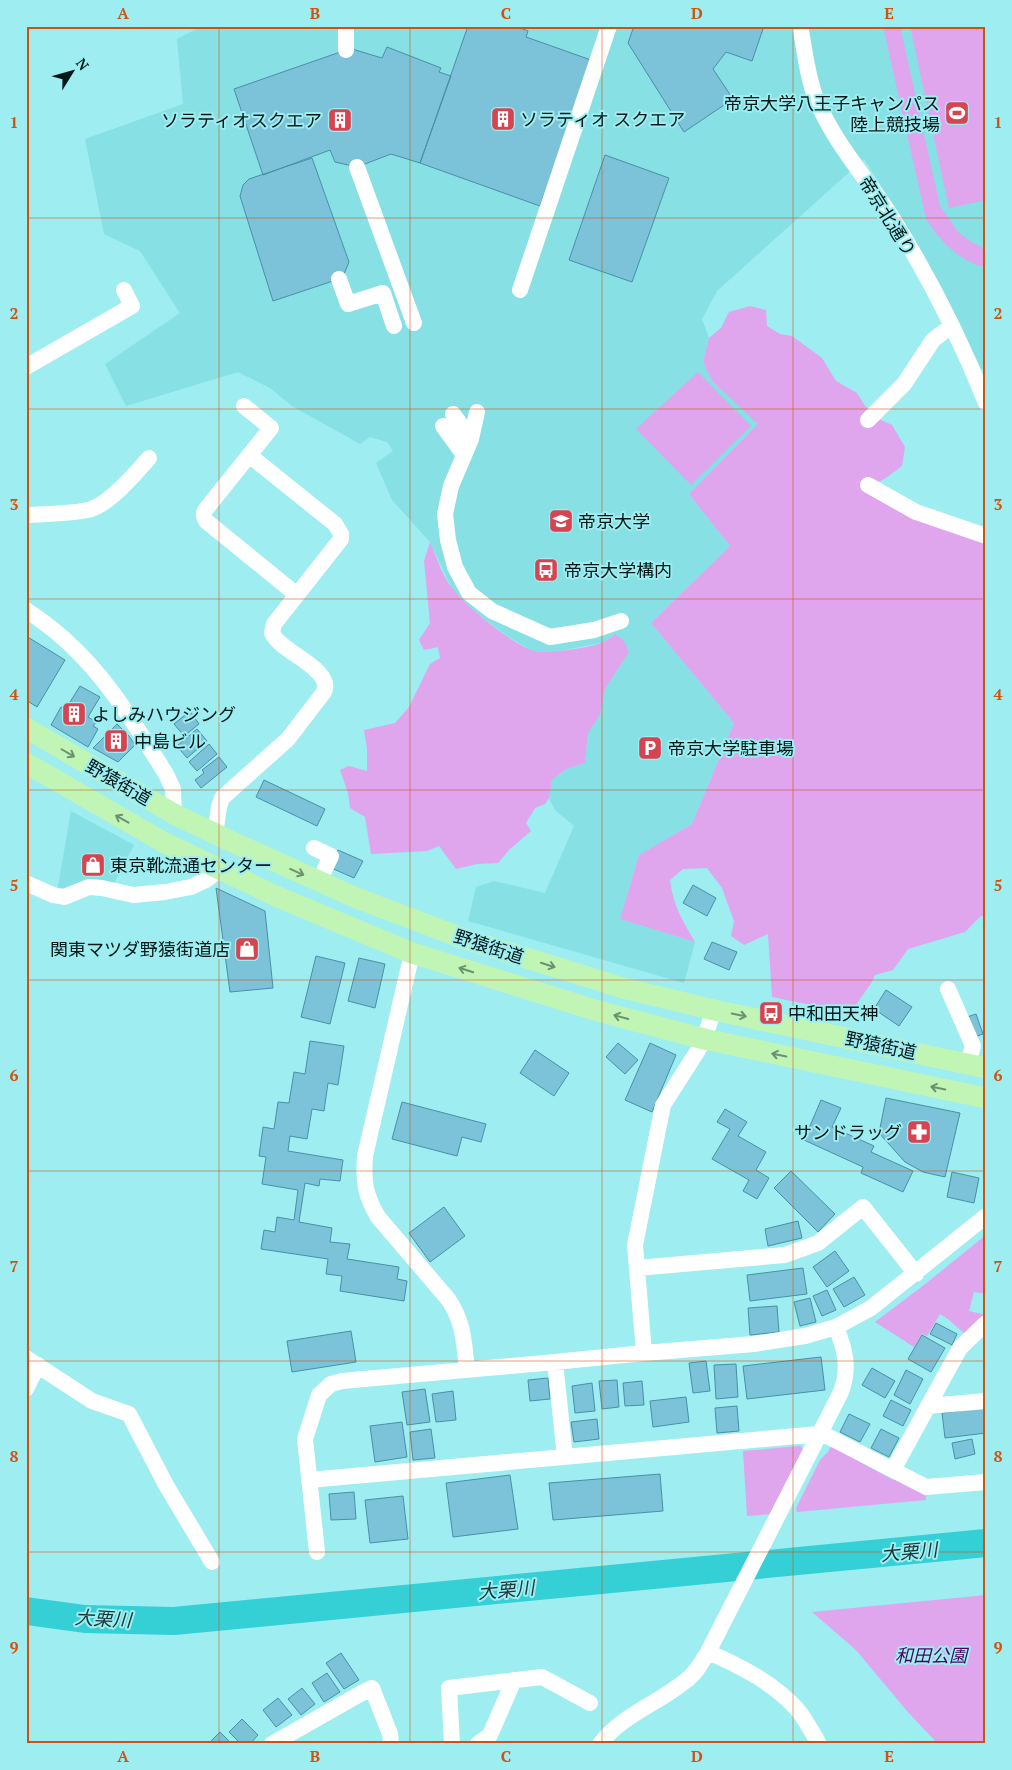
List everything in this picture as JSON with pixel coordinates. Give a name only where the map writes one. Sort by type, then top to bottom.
[{"type":"main road","name":"野猿街道","points":[[26,728],[174,814],[215,834],[354,897],[462,938],[615,986],[714,1010],[978,1055]]},
{"type":"main road","name":"野猿街道","points":[[26,763],[165,843],[219,870],[412,953],[598,1011],[704,1039],[986,1098]]},
{"type":"main road","points":[[86,799],[98,797],[103,790],[104,783],[99,771]]},
{"type":"main road","points":[[165,843],[174,814]]},
{"type":"street","points":[[346,26],[346,50]]},
{"type":"street","points":[[520,290],[609,26]]},
{"type":"street","name":"帝京北通り","points":[[800,26],[812,88],[822,112],[852,160],[893,219],[927,278],[981,379],[986,403]]},
{"type":"street","points":[[357,167],[414,323]]},
{"type":"street","points":[[339,279],[348,304],[383,293],[394,326]]},
{"type":"street","points":[[26,367],[132,306],[124,290]]},
{"type":"street","points":[[868,420],[904,384],[934,340],[951,326]]},
{"type":"street","points":[[244,406],[271,428],[206,508],[204,518],[297,595]]},
{"type":"street","points":[[477,412],[471,439],[451,486],[445,514],[448,540],[455,567],[469,592],[492,611],[550,637],[594,630],[621,621]]},
{"type":"street","points":[[464,455],[448,420],[471,439]]},
{"type":"street","points":[[215,834],[222,798],[288,739],[326,688],[324,678],[277,642],[272,633],[274,624],[338,544],[341,534],[335,524],[249,455]]},
{"type":"street","points":[[26,515],[89,510],[101,505],[131,479],[149,458]]},
{"type":"street","points":[[868,485],[916,512],[986,536]]},
{"type":"street","points":[[26,610],[68,641],[102,677],[166,774],[173,789],[174,814]]},
{"type":"street","points":[[314,848],[331,856],[324,871]]},
{"type":"street","points":[[26,883],[52,895],[64,897],[89,887],[133,894],[157,893],[191,887],[206,880],[219,870]]},
{"type":"street","points":[[412,953],[365,1156],[365,1188],[370,1204],[378,1217],[448,1299],[456,1311],[461,1323],[467,1370]]},
{"type":"street","points":[[948,989],[978,1055]]},
{"type":"street","points":[[644,1352],[635,1245],[663,1105],[704,1039],[714,1010]]},
{"type":"street","points":[[637,1268],[785,1255],[818,1243],[863,1207],[916,1274]]},
{"type":"street","points":[[317,1552],[305,1439],[319,1395],[331,1384],[342,1381],[783,1340],[836,1327],[871,1308],[916,1274],[986,1216]]},
{"type":"street","points":[[893,1470],[960,1348],[986,1323]]},
{"type":"street","points":[[600,1744],[608,1733],[619,1724],[686,1682],[708,1652],[841,1392],[846,1373],[844,1347],[836,1327]]},
{"type":"street","points":[[26,1389],[32,1362],[92,1401],[129,1414],[166,1484],[212,1562]]},
{"type":"street","points":[[556,1362],[565,1457]]},
{"type":"street","points":[[928,1406],[986,1400]]},
{"type":"street","points":[[309,1480],[819,1434],[829,1437],[926,1487],[986,1482]]},
{"type":"street","points":[[708,1652],[757,1676],[778,1693],[796,1708],[819,1744]]},
{"type":"street","points":[[452,1744],[449,1688],[542,1677],[590,1703]]},
{"type":"street","points":[[478,1744],[490,1735],[514,1680]]},
{"type":"street","points":[[272,1744],[372,1688],[390,1734],[391,1744]]},
{"type":"shaded area","name":"帝京大学","points":[[202,26],[986,26],[986,367],[980,370],[901,217],[864,159],[717,291],[702,319],[709,338],[703,362],[712,381],[759,424],[689,494],[730,546],[651,623],[734,723],[692,824],[639,855],[620,919],[695,942],[684,983],[468,921],[476,887],[494,881],[545,893],[574,826],[555,810],[549,798],[552,780],[566,769],[585,763],[588,733],[600,715],[605,689],[629,652],[615,634],[604,642],[554,652],[532,651],[506,635],[478,614],[452,589],[430,542],[392,500],[376,463],[393,451],[387,442],[370,437],[360,444],[292,406],[270,388],[238,372],[126,406],[105,364],[180,313],[140,251],[104,234],[85,139],[183,104],[177,39]]},
{"type":"shaded area","name":"東京靴流通センター","points":[[71,811],[134,845],[112,887],[57,892]]},
{"type":"green space","points":[[883,26],[900,26],[940,206],[958,232],[971,242],[986,249],[986,268],[958,255],[944,243],[926,219]]},
{"type":"green space","name":"帝京大学八王子キャンパス 陸上競技場","points":[[910,26],[986,26],[986,200],[949,208]]},
{"type":"green space","points":[[750,306],[766,310],[767,326],[780,334],[792,336],[822,358],[836,381],[857,393],[865,406],[881,420],[892,425],[905,447],[902,466],[886,478],[865,489],[986,541],[986,917],[981,916],[965,932],[908,949],[893,970],[875,975],[850,1013],[772,997],[768,934],[744,945],[731,936],[734,921],[722,888],[707,868],[683,869],[670,880],[673,897],[679,912],[695,942],[620,919],[639,855],[692,824],[734,723],[651,623],[730,546],[689,494],[758,424],[712,381],[703,362],[709,338],[721,328],[729,312]]},
{"type":"green space","points":[[698,372],[751,426],[691,485],[636,429]]},
{"type":"green space","points":[[430,542],[449,584],[468,605],[489,623],[522,646],[531,650],[546,652],[568,650],[599,644],[615,634],[624,641],[629,652],[605,689],[600,715],[588,733],[585,763],[566,769],[552,780],[549,798],[545,804],[535,808],[526,823],[531,831],[510,849],[498,863],[477,864],[456,869],[439,846],[427,851],[371,854],[365,817],[350,808],[348,793],[340,770],[349,766],[367,771],[367,749],[364,730],[395,723],[409,707],[430,664],[440,658],[438,647],[424,650],[419,640],[430,623],[424,561]]},
{"type":"green space","points":[[986,1235],[986,1294],[974,1292],[969,1311],[986,1315],[986,1317],[966,1335],[940,1314],[927,1336],[922,1334],[914,1347],[875,1322],[924,1285]]},
{"type":"green space","points":[[800,1446],[804,1450],[773,1514],[747,1516],[743,1451]]},
{"type":"green space","points":[[831,1446],[893,1480],[895,1478],[926,1496],[926,1500],[797,1512],[796,1508],[820,1460]]},
{"type":"green space","name":"和田公園","points":[[986,1595],[986,1744],[938,1744],[907,1711],[856,1650],[812,1612]]},
{"type":"building","name":"ソラティオ スクエア","points":[[468,26],[515,26],[528,31],[526,37],[591,60],[540,206],[420,163]]},
{"type":"building","points":[[634,26],[764,26],[752,61],[726,52],[713,69],[733,99],[684,132],[628,43]]},
{"type":"building","name":"ソラティオスクエア","points":[[387,47],[441,68],[439,72],[451,76],[420,163],[391,154],[357,167],[335,162],[330,150],[263,175],[234,89],[346,50],[352,49],[382,58]]},
{"type":"building","points":[[605,155],[669,178],[632,282],[569,260]]},
{"type":"building","name":"ソラティオスクエア","points":[[312,158],[349,262],[344,274],[339,279],[273,301],[240,196],[243,185],[249,179]]},
{"type":"building","points":[[26,636],[65,660],[37,707],[26,700]]},
{"type":"building","name":"よしみハウジング","points":[[80,686],[100,697],[88,717],[96,722],[93,726],[98,729],[88,747],[51,725],[61,707],[65,710]]},
{"type":"building","points":[[190,711],[199,724],[184,736],[174,724]]},
{"type":"building","name":"中島ビル","points":[[117,724],[135,745],[118,762],[93,748]]},
{"type":"building","points":[[197,729],[207,741],[187,758],[177,746]]},
{"type":"building","points":[[209,744],[217,754],[197,771],[189,762]]},
{"type":"building","points":[[219,757],[227,767],[201,788],[195,780],[204,773],[202,770]]},
{"type":"building","points":[[264,780],[325,809],[317,826],[256,797]]},
{"type":"building","points":[[338,850],[363,861],[354,878],[329,867]]},
{"type":"building","points":[[693,885],[716,898],[707,916],[683,903]]},
{"type":"building","name":"関東マツダ野猿街道店","points":[[216,888],[265,911],[273,988],[230,992]]},
{"type":"building","points":[[712,942],[737,952],[729,970],[704,959]]},
{"type":"building","points":[[316,956],[345,963],[330,1024],[301,1017]]},
{"type":"building","points":[[359,958],[385,964],[375,1008],[348,1001]]},
{"type":"building","points":[[886,990],[912,1007],[899,1026],[874,1009]]},
{"type":"building","points":[[976,1014],[983,1034],[972,1038],[964,1018]]},
{"type":"building","points":[[310,1041],[344,1046],[338,1085],[328,1083],[324,1111],[312,1109],[307,1139],[290,1136],[288,1151],[343,1160],[340,1181],[320,1179],[319,1186],[305,1183],[299,1222],[332,1228],[330,1242],[350,1244],[347,1259],[399,1267],[397,1279],[407,1281],[404,1301],[340,1291],[342,1276],[326,1274],[328,1259],[261,1249],[264,1230],[275,1232],[277,1217],[294,1220],[298,1190],[262,1184],[266,1157],[259,1156],[263,1127],[274,1129],[278,1102],[289,1103],[294,1072],[305,1074]]},
{"type":"building","points":[[618,1043],[638,1060],[625,1074],[606,1057]]},
{"type":"building","points":[[650,1043],[676,1055],[652,1112],[625,1100]]},
{"type":"building","points":[[535,1050],[569,1073],[554,1096],[520,1073]]},
{"type":"building","points":[[886,1098],[960,1113],[945,1177],[923,1172],[905,1162],[879,1133]]},
{"type":"building","points":[[821,1100],[841,1108],[832,1127],[874,1146],[871,1152],[913,1171],[903,1192],[861,1173],[863,1167],[804,1140]]},
{"type":"building","points":[[402,1102],[486,1124],[481,1142],[462,1137],[457,1156],[392,1139]]},
{"type":"building","points":[[725,1109],[747,1122],[738,1136],[766,1152],[756,1170],[769,1178],[757,1199],[743,1191],[749,1180],[712,1159],[730,1129],[717,1122]]},
{"type":"building","points":[[791,1171],[835,1214],[818,1232],[774,1188]]},
{"type":"building","points":[[952,1172],[979,1178],[974,1203],[947,1197]]},
{"type":"building","points":[[444,1207],[465,1236],[430,1262],[409,1233]]},
{"type":"building","points":[[798,1221],[802,1238],[768,1246],[765,1229]]},
{"type":"building","points":[[835,1251],[849,1271],[827,1287],[813,1267]]},
{"type":"building","points":[[803,1268],[807,1294],[750,1301],[747,1275]]},
{"type":"building","points":[[854,1277],[865,1295],[844,1307],[833,1289]]},
{"type":"building","points":[[827,1290],[836,1310],[822,1316],[813,1296]]},
{"type":"building","points":[[810,1298],[816,1322],[800,1326],[794,1302]]},
{"type":"building","points":[[777,1306],[779,1332],[750,1335],[748,1308]]},
{"type":"building","points":[[936,1323],[957,1334],[952,1345],[930,1334]]},
{"type":"building","points":[[351,1331],[356,1362],[292,1372],[287,1341]]},
{"type":"building","points":[[922,1335],[945,1348],[931,1372],[908,1359]]},
{"type":"building","points":[[821,1357],[825,1390],[747,1399],[743,1366]]},
{"type":"building","points":[[706,1361],[710,1391],[693,1393],[689,1363]]},
{"type":"building","points":[[736,1364],[738,1397],[716,1399],[714,1365]]},
{"type":"building","points":[[872,1368],[895,1381],[885,1398],[862,1385]]},
{"type":"building","points":[[906,1370],[923,1379],[910,1404],[894,1395]]},
{"type":"building","points":[[548,1378],[550,1399],[530,1401],[528,1380]]},
{"type":"building","points":[[617,1380],[619,1407],[602,1409],[599,1381]]},
{"type":"building","points":[[642,1381],[644,1405],[625,1406],[623,1383]]},
{"type":"building","points":[[592,1383],[595,1411],[575,1413],[572,1386]]},
{"type":"building","points":[[425,1389],[430,1422],[407,1425],[402,1392]]},
{"type":"building","points":[[453,1391],[456,1420],[436,1422],[432,1394]]},
{"type":"building","points":[[686,1397],[689,1422],[653,1427],[650,1401]]},
{"type":"building","points":[[891,1400],[911,1410],[903,1426],[883,1416]]},
{"type":"building","points":[[737,1406],[739,1431],[717,1433],[715,1408]]},
{"type":"building","points":[[986,1407],[986,1433],[945,1438],[942,1413]]},
{"type":"building","points":[[849,1414],[870,1424],[860,1442],[840,1432]]},
{"type":"building","points":[[597,1419],[599,1439],[574,1442],[571,1422]]},
{"type":"building","points":[[402,1422],[407,1457],[375,1462],[370,1426]]},
{"type":"building","points":[[431,1429],[435,1458],[413,1460],[410,1432]]},
{"type":"building","points":[[881,1429],[899,1438],[889,1457],[871,1448]]},
{"type":"building","points":[[972,1439],[975,1454],[955,1459],[952,1443]]},
{"type":"building","points":[[660,1474],[663,1511],[553,1520],[549,1483]]},
{"type":"building","points":[[510,1475],[518,1529],[453,1537],[446,1483]]},
{"type":"building","points":[[354,1492],[356,1519],[331,1520],[329,1494]]},
{"type":"building","points":[[403,1496],[408,1539],[370,1543],[365,1500]]},
{"type":"building","points":[[341,1653],[359,1680],[344,1689],[326,1663]]},
{"type":"building","points":[[327,1673],[340,1692],[324,1702],[312,1683]]},
{"type":"building","points":[[302,1688],[315,1704],[301,1715],[288,1699]]},
{"type":"building","points":[[278,1698],[292,1715],[276,1727],[263,1710]]},
{"type":"building","points":[[242,1719],[258,1735],[250,1744],[241,1744],[229,1732]]},
{"type":"building","points":[[220,1732],[232,1744],[208,1744]]},
{"type":"waterway","name":"大栗川","points":[[26,1611],[85,1619],[174,1621],[986,1543]]},
{"type":"place","name":"帝京大学八王子キャンパス 陸上競技場","points":[[957,113]]},
{"type":"place","name":"ソラティオ スクエア","points":[[503,119]]},
{"type":"place","name":"ソラティオスクエア","points":[[340,120]]},
{"type":"place","name":"帝京大学","points":[[561,521]]},
{"type":"place","name":"帝京大学構内","points":[[546,570]]},
{"type":"place","name":"よしみハウジング","points":[[74,714]]},
{"type":"place","name":"中島ビル","points":[[116,741]]},
{"type":"place","name":"帝京大学駐車場","points":[[650,748]]},
{"type":"place","name":"東京靴流通センター","points":[[93,865]]},
{"type":"place","name":"関東マツダ野猿街道店","points":[[247,949]]},
{"type":"place","name":"中和田天神","points":[[771,1013]]},
{"type":"place","name":"サンドラッグ","points":[[919,1132]]}]
